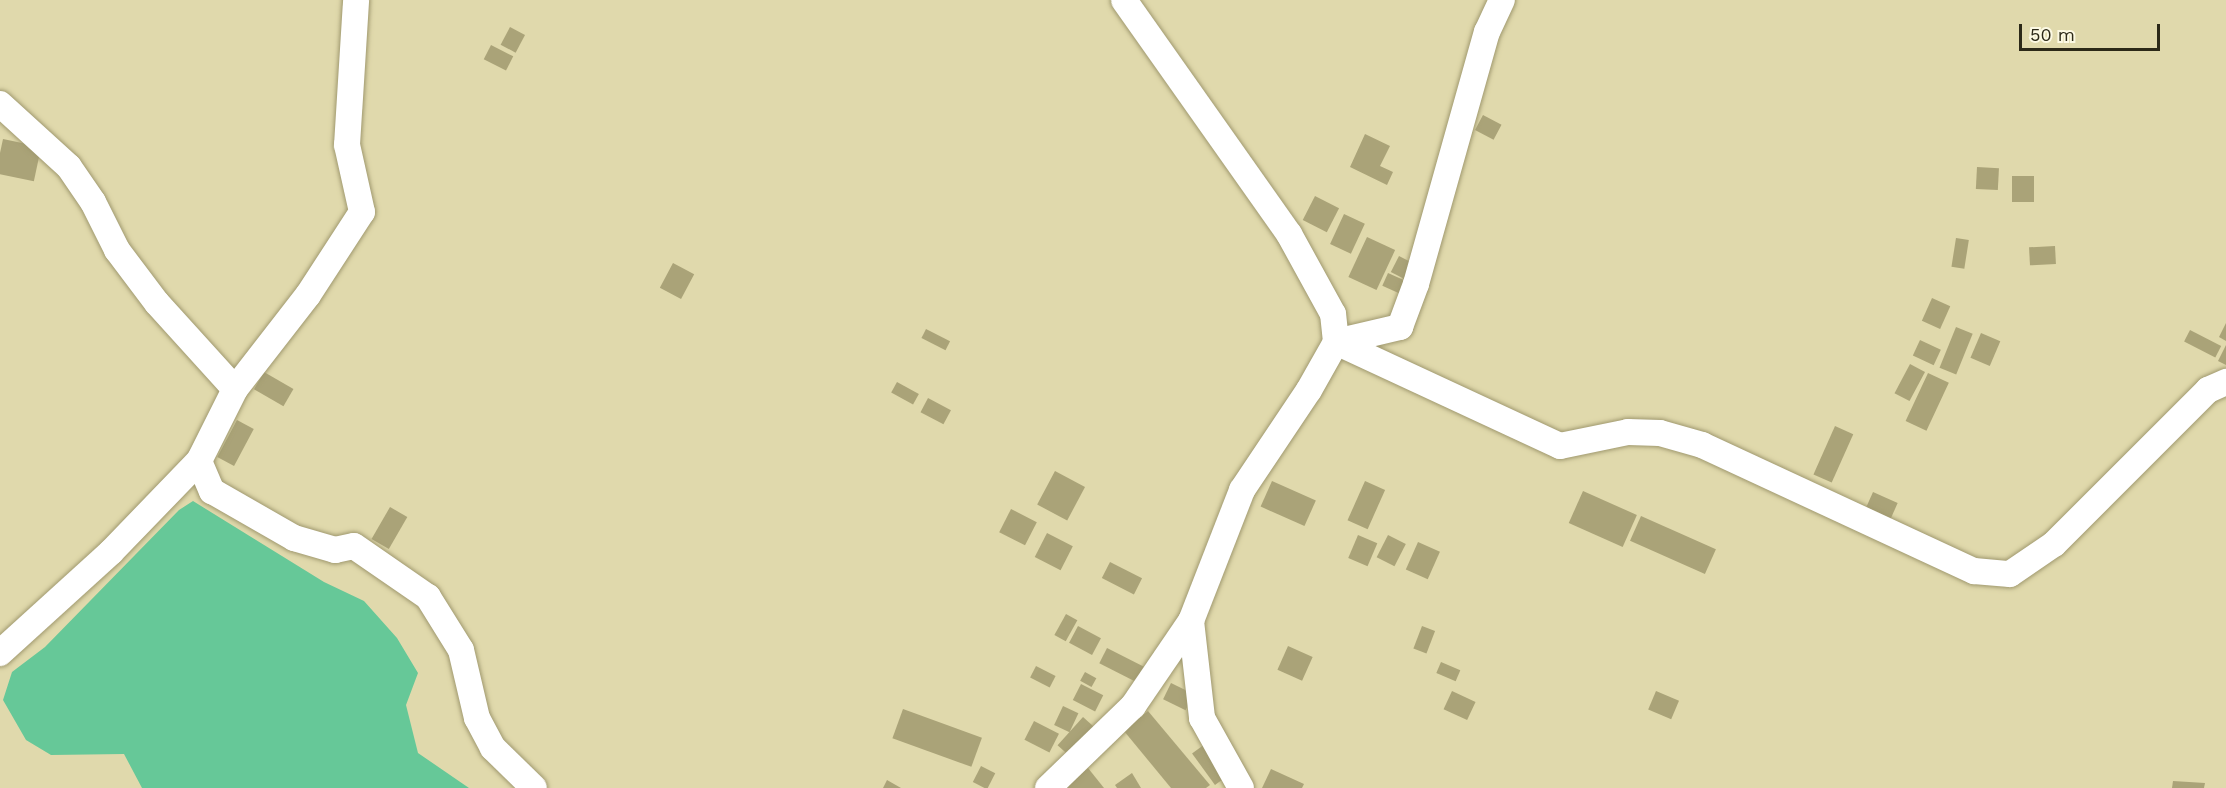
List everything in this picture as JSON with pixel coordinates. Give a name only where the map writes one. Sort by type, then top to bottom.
[{"type":"street","points":[[0,653],[111,552],[198,461],[235,389],[308,295],[362,212],[347,145],[356,0]]},
{"type":"street","points":[[1048,788],[1134,706],[1191,621],[1242,490],[1309,390],[1336,342],[1334,314],[1289,234],[1124,0]]},
{"type":"street","points":[[1336,342],[1400,327],[1416,284],[1487,32],[1502,0]]},
{"type":"street","points":[[0,104],[69,167],[93,202],[117,250],[157,303],[235,389]]},
{"type":"street","points":[[1336,342],[1560,446],[1628,432],[1660,433],[1702,446],[1974,571],[2010,574],[2054,544],[2208,390],[2226,382]]},
{"type":"street","points":[[198,461],[212,490],[294,538],[335,550],[354,546],[428,597],[460,650],[470,698],[488,738],[534,788]]},
{"type":"street","points":[[1191,621],[1202,718],[1241,788]]},
{"type":"shaded area","points":[[193,501],[324,582],[364,601],[397,638],[418,673],[406,705],[418,753],[469,788],[142,788],[124,754],[51,755],[26,740],[3,700],[12,672],[45,647],[179,510]]},
{"type":"building","points":[[510,27],[525,35],[516,53],[501,45]]},
{"type":"building","points":[[491,45],[513,56],[506,71],[484,59]]},
{"type":"building","points":[[1483,115],[1502,125],[1494,140],[1475,130]]},
{"type":"building","points":[[1365,134],[1390,146],[1380,166],[1393,172],[1387,185],[1350,167]]},
{"type":"building","points":[[3,139],[41,147],[34,181],[0,174]]},
{"type":"building","points":[[1977,167],[1999,168],[1998,190],[1976,189]]},
{"type":"building","points":[[2012,176],[2034,176],[2034,202],[2012,202]]},
{"type":"building","points":[[1315,196],[1339,208],[1327,232],[1303,220]]},
{"type":"building","points":[[1344,214],[1365,224],[1351,254],[1330,244]]},
{"type":"building","points":[[1367,237],[1395,250],[1377,290],[1348,277]]},
{"type":"building","points":[[1956,238],[1969,240],[1964,269],[1951,267]]},
{"type":"building","points":[[2055,246],[2056,264],[2030,265],[2029,247]]},
{"type":"building","points":[[1399,256],[1415,264],[1407,280],[1391,272]]},
{"type":"building","points":[[673,263],[694,274],[681,299],[660,288]]},
{"type":"building","points":[[1388,273],[1408,282],[1402,295],[1382,286]]},
{"type":"building","points":[[1932,298],[1950,306],[1940,329],[1922,321]]},
{"type":"building","points":[[2226,323],[2226,341],[2219,337]]},
{"type":"building","points":[[1956,327],[1973,334],[1956,375],[1940,368]]},
{"type":"building","points":[[926,329],[950,341],[946,350],[921,338]]},
{"type":"building","points":[[2190,330],[2221,346],[2215,357],[2184,342]]},
{"type":"building","points":[[1981,333],[2000,341],[1990,366],[1970,358]]},
{"type":"building","points":[[1920,340],[1941,350],[1934,365],[1913,355]]},
{"type":"building","points":[[2226,345],[2226,365],[2218,361]]},
{"type":"building","points":[[1910,364],[1925,372],[1910,401],[1895,393]]},
{"type":"building","points":[[264,372],[293,389],[283,406],[254,389]]},
{"type":"building","points":[[1928,373],[1949,383],[1926,431],[1906,421]]},
{"type":"building","points":[[897,382],[919,394],[913,405],[891,392]]},
{"type":"building","points":[[928,398],[951,410],[943,424],[920,412]]},
{"type":"building","points":[[237,420],[254,429],[234,466],[217,457]]},
{"type":"building","points":[[1835,426],[1853,434],[1832,483],[1813,474]]},
{"type":"building","points":[[1055,471],[1085,487],[1067,521],[1037,505]]},
{"type":"building","points":[[1272,481],[1316,501],[1304,526],[1261,507]]},
{"type":"building","points":[[1365,481],[1385,490],[1368,529],[1348,520]]},
{"type":"building","points":[[1583,491],[1637,515],[1623,547],[1569,523]]},
{"type":"building","points":[[1873,492],[1898,503],[1887,527],[1862,516]]},
{"type":"building","points":[[390,507],[407,517],[389,549],[372,539]]},
{"type":"building","points":[[1011,509],[1037,522],[1025,545],[999,532]]},
{"type":"building","points":[[1641,516],[1716,549],[1705,574],[1630,541]]},
{"type":"building","points":[[1047,533],[1073,546],[1061,570],[1035,557]]},
{"type":"building","points":[[1358,535],[1377,543],[1368,566],[1348,558]]},
{"type":"building","points":[[1388,535],[1406,544],[1394,566],[1377,557]]},
{"type":"building","points":[[1418,542],[1440,552],[1428,579],[1406,569]]},
{"type":"building","points":[[1110,562],[1142,578],[1134,594],[1102,578]]},
{"type":"building","points":[[1066,614],[1077,620],[1066,641],[1054,635]]},
{"type":"building","points":[[1078,626],[1101,638],[1092,655],[1069,643]]},
{"type":"building","points":[[1422,626],[1435,631],[1426,653],[1413,648]]},
{"type":"building","points":[[1288,646],[1313,657],[1302,681],[1277,670]]},
{"type":"building","points":[[1107,648],[1144,667],[1137,682],[1099,663]]},
{"type":"building","points":[[1441,662],[1460,670],[1456,681],[1436,673]]},
{"type":"building","points":[[1036,666],[1056,676],[1050,688],[1030,678]]},
{"type":"building","points":[[1085,672],[1096,678],[1092,687],[1080,681]]},
{"type":"building","points":[[1171,683],[1193,694],[1186,710],[1163,699]]},
{"type":"building","points":[[1081,684],[1103,695],[1095,711],[1073,700]]},
{"type":"building","points":[[1452,691],[1476,702],[1467,720],[1444,709]]},
{"type":"building","points":[[1656,691],[1679,701],[1671,719],[1648,709]]},
{"type":"building","points":[[1063,706],[1078,713],[1070,732],[1054,725]]},
{"type":"building","points":[[903,709],[982,738],[971,767],[892,738]]},
{"type":"building","points":[[1148,711],[1210,785],[1206,788],[1171,788],[1124,731]]},
{"type":"building","points":[[1083,717],[1094,727],[1069,755],[1058,745]]},
{"type":"building","points":[[1034,721],[1059,734],[1049,752],[1024,740]]},
{"type":"building","points":[[1205,744],[1228,776],[1215,785],[1192,753]]},
{"type":"building","points":[[981,766],[995,773],[988,788],[973,782]]},
{"type":"building","points":[[1088,768],[1104,788],[1063,788]]},
{"type":"building","points":[[1271,769],[1304,784],[1302,788],[1262,788]]},
{"type":"building","points":[[1132,773],[1141,788],[1117,788],[1115,785]]},
{"type":"building","points":[[887,780],[901,788],[883,788]]},
{"type":"building","points":[[2173,781],[2205,783],[2204,788],[2172,788]]}]
